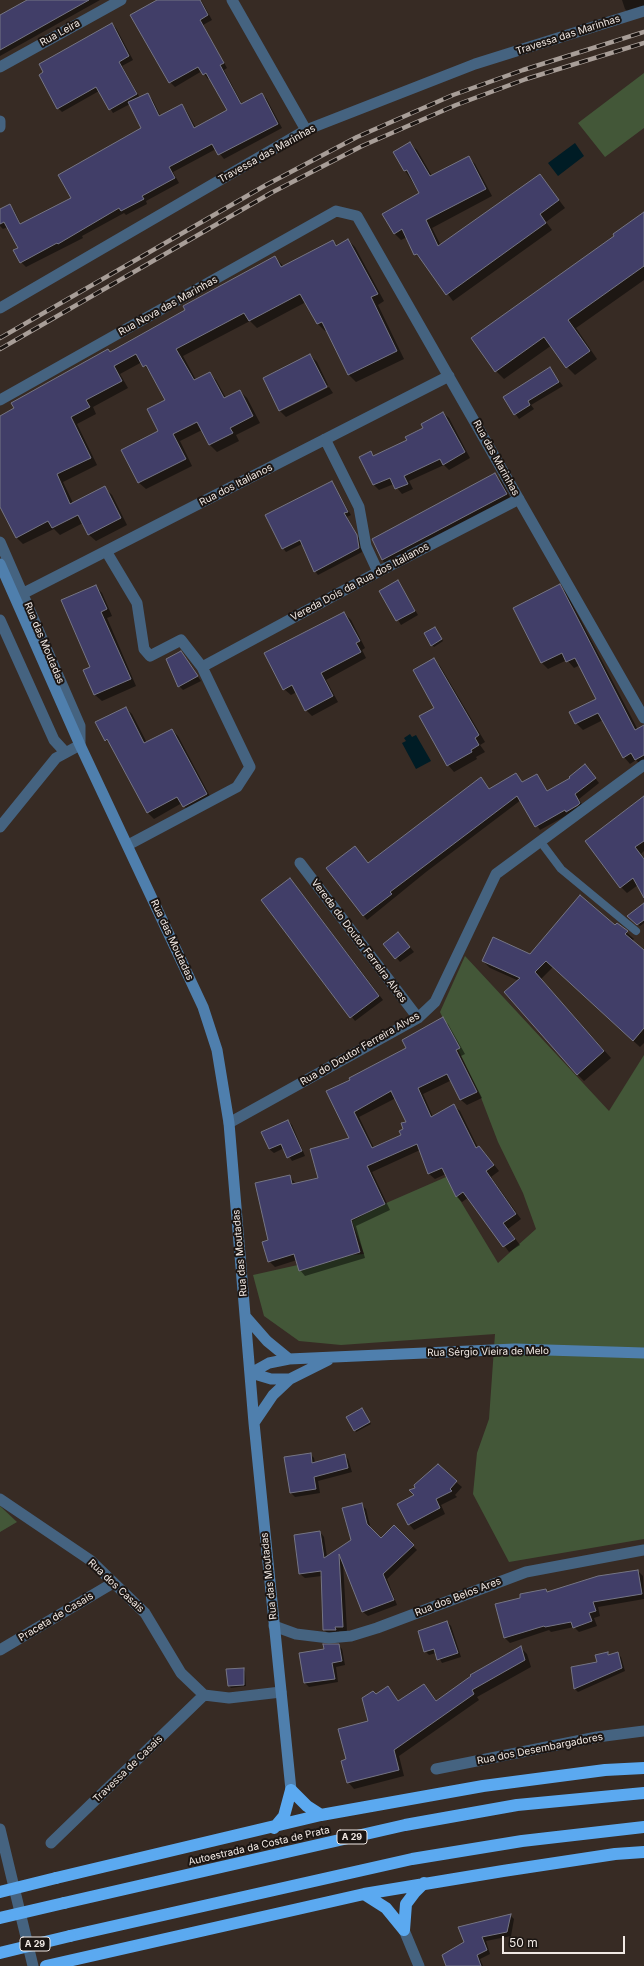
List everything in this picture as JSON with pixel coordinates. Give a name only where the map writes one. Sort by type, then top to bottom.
[{"type":"highway","points":[[0,1892],[274,1828],[321,1815],[483,1786],[605,1770],[644,1768]]},
{"type":"highway","points":[[291,1790],[306,1806],[321,1815]]},
{"type":"highway","points":[[274,1828],[284,1816],[291,1790]]},
{"type":"highway","name":"Autoestrada da Costa de Prata","points":[[0,1918],[405,1825],[517,1805],[644,1792]]},
{"type":"highway","name":"A 29","points":[[0,1953],[412,1859],[522,1841],[644,1827]]},
{"type":"highway","name":"A 29","points":[[46,1966],[364,1894],[424,1883],[615,1854],[644,1852]]},
{"type":"highway","points":[[404,1930],[406,1904],[424,1883]]},
{"type":"highway","points":[[364,1894],[386,1908],[404,1930]]},
{"type":"main road","name":"Rua das Moutadas","points":[[0,564],[80,745],[203,1007],[217,1050],[229,1123],[251,1372],[254,1423],[291,1790]]},
{"type":"main road","points":[[246,1317],[267,1341],[289,1359]]},
{"type":"main road","name":"Rua Sérgio Vieira de Melo","points":[[251,1372],[269,1363],[289,1359],[515,1349],[644,1353]]},
{"type":"main road","name":"Rua Sérgio Vieira de Melo","points":[[254,1423],[273,1395],[290,1379],[333,1358]]},
{"type":"main road","name":"Rua Sérgio Vieira de Melo","points":[[251,1372],[270,1379],[290,1379]]},
{"type":"street","name":"Rua Leira","points":[[0,67],[120,0]]},
{"type":"street","points":[[232,0],[306,130]]},
{"type":"street","name":"Travessa das Marinhas","points":[[0,308],[306,130],[475,64],[644,11]]},
{"type":"street","points":[[0,121],[0,127]]},
{"type":"street","name":"Rua das Marinhas","points":[[336,211],[357,216],[644,718]]},
{"type":"street","name":"Rua Nova das Marinhas","points":[[0,400],[336,211]]},
{"type":"street","name":"Rua dos Italianos","points":[[22,594],[449,376]]},
{"type":"street","points":[[325,439],[359,507],[366,546],[378,572]]},
{"type":"street","name":"Vereda Dois da Rua dos Italianos","points":[[202,667],[378,572],[519,499]]},
{"type":"street","name":"Rua das Moutadas","points":[[0,542],[80,726],[80,745]]},
{"type":"street","points":[[106,551],[137,603],[144,649],[150,656],[182,640],[202,667],[250,767],[236,787],[128,846]]},
{"type":"street","points":[[0,620],[54,740],[65,752]]},
{"type":"street","points":[[0,827],[56,758],[80,745]]},
{"type":"street","name":"Rua do Doutor Ferreira Alves","points":[[229,1123],[418,1018],[436,1002],[496,874],[644,765]]},
{"type":"street","name":"Vereda do Doutor Ferreira Alves","points":[[300,863],[418,1018]]},
{"type":"street","name":"Rua dos Casais","points":[[0,1499],[90,1560],[145,1613],[181,1673],[204,1695]]},
{"type":"street","name":"Rua dos Belos Ares","points":[[274,1626],[303,1635],[329,1638],[351,1636],[378,1628],[526,1572],[644,1550]]},
{"type":"street","name":"Praceta de Casais","points":[[0,1650],[113,1583]]},
{"type":"street","points":[[204,1695],[229,1698],[281,1692]]},
{"type":"street","name":"Travessa de Casais","points":[[51,1843],[204,1695]]},
{"type":"street","name":"Rua dos Desembargadores","points":[[436,1769],[597,1737],[644,1731]]},
{"type":"street","points":[[0,1829],[33,1966]]},
{"type":"street","points":[[404,1930],[419,1966]]},
{"type":"lane","points":[[540,841],[560,869],[636,931]]},
{"type":"green space","points":[[644,73],[644,128],[605,157],[578,123]]},
{"type":"green space","points":[[465,956],[609,1111],[644,1055],[644,1539],[509,1562],[473,1494],[477,1453],[489,1419],[495,1334],[341,1345],[299,1341],[264,1316],[253,1275],[338,1256],[364,1254],[352,1221],[384,1204],[446,1177],[498,1263],[536,1229],[523,1193],[498,1142],[480,1095],[440,1012]]},
{"type":"green space","points":[[0,1506],[17,1522],[0,1532]]},
{"type":"water","points":[[575,143],[584,156],[558,176],[548,163]]},
{"type":"water","points":[[410,734],[412,737],[416,735],[431,761],[416,769],[402,743],[406,741],[404,738]]},
{"type":"building","points":[[27,0],[89,0],[0,50],[0,15]]},
{"type":"building","points":[[157,0],[200,0],[208,15],[200,20],[224,63],[220,65],[241,104],[262,93],[278,124],[218,155],[212,144],[169,167],[175,178],[142,196],[144,199],[121,211],[119,208],[58,244],[57,243],[20,263],[13,250],[18,248],[4,222],[0,224],[0,209],[10,204],[20,224],[71,198],[58,175],[141,128],[128,102],[148,93],[159,116],[182,104],[194,128],[227,110],[206,73],[203,75],[198,67],[169,83],[130,15]]},
{"type":"building","points":[[112,23],[129,56],[119,62],[137,94],[109,110],[96,87],[57,109],[39,75],[43,72],[39,64]]},
{"type":"building","points":[[410,142],[430,176],[469,156],[486,189],[426,220],[438,246],[540,174],[559,200],[540,214],[546,223],[446,295],[417,254],[414,255],[402,229],[394,234],[382,214],[419,193],[407,170],[404,171],[393,152]]},
{"type":"building","points":[[644,212],[644,266],[568,320],[590,351],[566,368],[544,337],[495,372],[471,338],[614,236],[613,234]]},
{"type":"building","points":[[348,239],[378,294],[371,297],[397,351],[348,375],[322,322],[317,324],[300,294],[249,321],[244,313],[176,349],[194,380],[210,372],[224,398],[240,390],[253,416],[230,428],[233,433],[209,445],[197,422],[173,434],[186,459],[138,483],[121,450],[158,431],[147,409],[165,400],[146,365],[143,367],[136,354],[114,366],[122,381],[86,400],[90,407],[71,417],[91,458],[57,474],[70,504],[105,486],[121,518],[88,535],[78,515],[52,528],[48,521],[16,538],[0,507],[0,416],[14,408],[11,403],[108,349],[110,352],[185,310],[183,306],[275,256],[281,267],[333,240],[336,246]]},
{"type":"building","points":[[310,354],[327,387],[279,411],[263,378]]},
{"type":"building","points":[[550,367],[559,382],[528,401],[530,405],[514,415],[503,397]]},
{"type":"building","points":[[443,412],[465,452],[443,465],[440,459],[404,476],[408,484],[395,489],[390,478],[373,485],[359,457],[371,451],[373,456],[407,440],[405,437],[423,428],[421,424]]},
{"type":"building","points":[[495,473],[507,494],[382,560],[372,539]]},
{"type":"building","points":[[332,481],[348,512],[344,513],[357,535],[359,548],[314,572],[300,540],[282,549],[265,515]]},
{"type":"building","points":[[398,580],[415,611],[396,621],[379,591]]},
{"type":"building","points":[[560,584],[635,730],[644,725],[644,755],[635,760],[631,753],[623,758],[598,713],[575,724],[569,712],[596,699],[575,658],[566,662],[562,653],[541,663],[513,608]]},
{"type":"building","points":[[96,585],[107,609],[101,612],[131,679],[94,695],[83,670],[90,667],[61,600]]},
{"type":"building","points":[[344,612],[360,641],[356,643],[361,652],[321,673],[333,696],[305,711],[292,685],[283,690],[264,653]]},
{"type":"building","points":[[435,627],[442,639],[431,646],[424,633]]},
{"type":"building","points":[[181,651],[198,676],[178,687],[166,659]]},
{"type":"building","points":[[434,658],[479,735],[475,738],[479,745],[471,750],[472,752],[447,766],[419,716],[434,708],[413,670]]},
{"type":"building","points":[[126,707],[144,743],[172,729],[207,794],[183,807],[177,797],[147,813],[107,739],[105,741],[95,722]]},
{"type":"building","points":[[585,764],[596,778],[575,794],[580,803],[578,805],[566,812],[565,810],[535,827],[517,796],[390,892],[392,894],[363,916],[326,868],[355,846],[368,863],[481,777],[489,789],[516,773],[522,782],[537,774],[547,791],[570,778],[569,777]]},
{"type":"building","points":[[644,796],[644,841],[635,847],[644,859],[644,898],[633,878],[620,888],[585,841]]},
{"type":"building","points":[[290,878],[379,996],[350,1018],[261,900]]},
{"type":"building","points":[[580,895],[615,925],[617,923],[628,931],[625,934],[644,950],[644,1028],[633,1041],[546,961],[535,972],[604,1051],[577,1075],[504,992],[520,978],[482,961],[493,937],[530,954]]},
{"type":"building","points":[[644,903],[644,920],[637,925],[627,916]]},
{"type":"building","points":[[398,932],[410,947],[395,959],[383,944]]},
{"type":"building","points":[[443,1017],[460,1048],[456,1050],[477,1092],[460,1100],[447,1074],[418,1088],[431,1117],[454,1104],[476,1148],[479,1146],[494,1165],[486,1171],[516,1214],[503,1223],[515,1239],[503,1247],[463,1192],[456,1197],[442,1168],[428,1174],[417,1144],[367,1166],[385,1204],[351,1220],[360,1252],[299,1271],[294,1254],[268,1262],[262,1242],[268,1240],[255,1183],[290,1175],[292,1184],[318,1178],[310,1149],[349,1138],[326,1091],[350,1080],[349,1078],[406,1048],[402,1040]],"holes":[[[391,1091],[406,1122],[401,1123],[403,1129],[399,1131],[401,1135],[372,1148],[354,1112]]]},
{"type":"building","points":[[288,1120],[302,1151],[287,1158],[281,1144],[269,1149],[261,1132]]},
{"type":"building","points":[[362,1408],[370,1422],[354,1431],[346,1417]]},
{"type":"building","points":[[311,1453],[312,1463],[345,1454],[348,1468],[314,1477],[316,1489],[290,1493],[284,1457]]},
{"type":"building","points":[[438,1464],[457,1481],[450,1489],[452,1491],[436,1499],[440,1508],[408,1525],[397,1504],[414,1495],[409,1490],[415,1488],[414,1485]]},
{"type":"building","points":[[362,1503],[367,1524],[381,1538],[394,1525],[414,1545],[383,1574],[394,1600],[362,1612],[339,1554],[343,1627],[335,1627],[336,1630],[323,1630],[321,1571],[299,1574],[294,1535],[320,1531],[324,1558],[351,1540],[342,1508]]},
{"type":"building","points":[[638,1570],[642,1594],[593,1602],[596,1611],[589,1613],[592,1621],[573,1628],[571,1622],[544,1626],[504,1638],[495,1604],[520,1598],[520,1594],[546,1589],[547,1592],[598,1576]]},
{"type":"building","points":[[447,1621],[458,1653],[437,1660],[434,1649],[424,1652],[418,1631]]},
{"type":"building","points":[[323,1644],[339,1644],[342,1661],[332,1663],[335,1679],[304,1683],[299,1653],[324,1649]]},
{"type":"building","points":[[521,1646],[525,1660],[472,1690],[474,1694],[394,1750],[399,1770],[347,1783],[341,1761],[346,1759],[338,1729],[368,1721],[362,1698],[373,1691],[376,1694],[388,1686],[398,1701],[424,1684],[436,1701],[471,1676],[470,1675]]},
{"type":"building","points":[[608,1652],[608,1655],[618,1652],[622,1668],[574,1689],[571,1667],[597,1662],[595,1655]]},
{"type":"building","points":[[244,1668],[244,1685],[228,1686],[226,1669]]},
{"type":"building","points":[[511,1914],[507,1932],[482,1937],[487,1950],[477,1955],[481,1966],[446,1966],[442,1955],[464,1942],[458,1927]]},
{"type":"railway","points":[[0,338],[266,185],[357,137],[453,95],[523,70],[644,32]]},
{"type":"railway","points":[[0,349],[271,193],[362,146],[456,105],[526,79],[644,43]]}]
